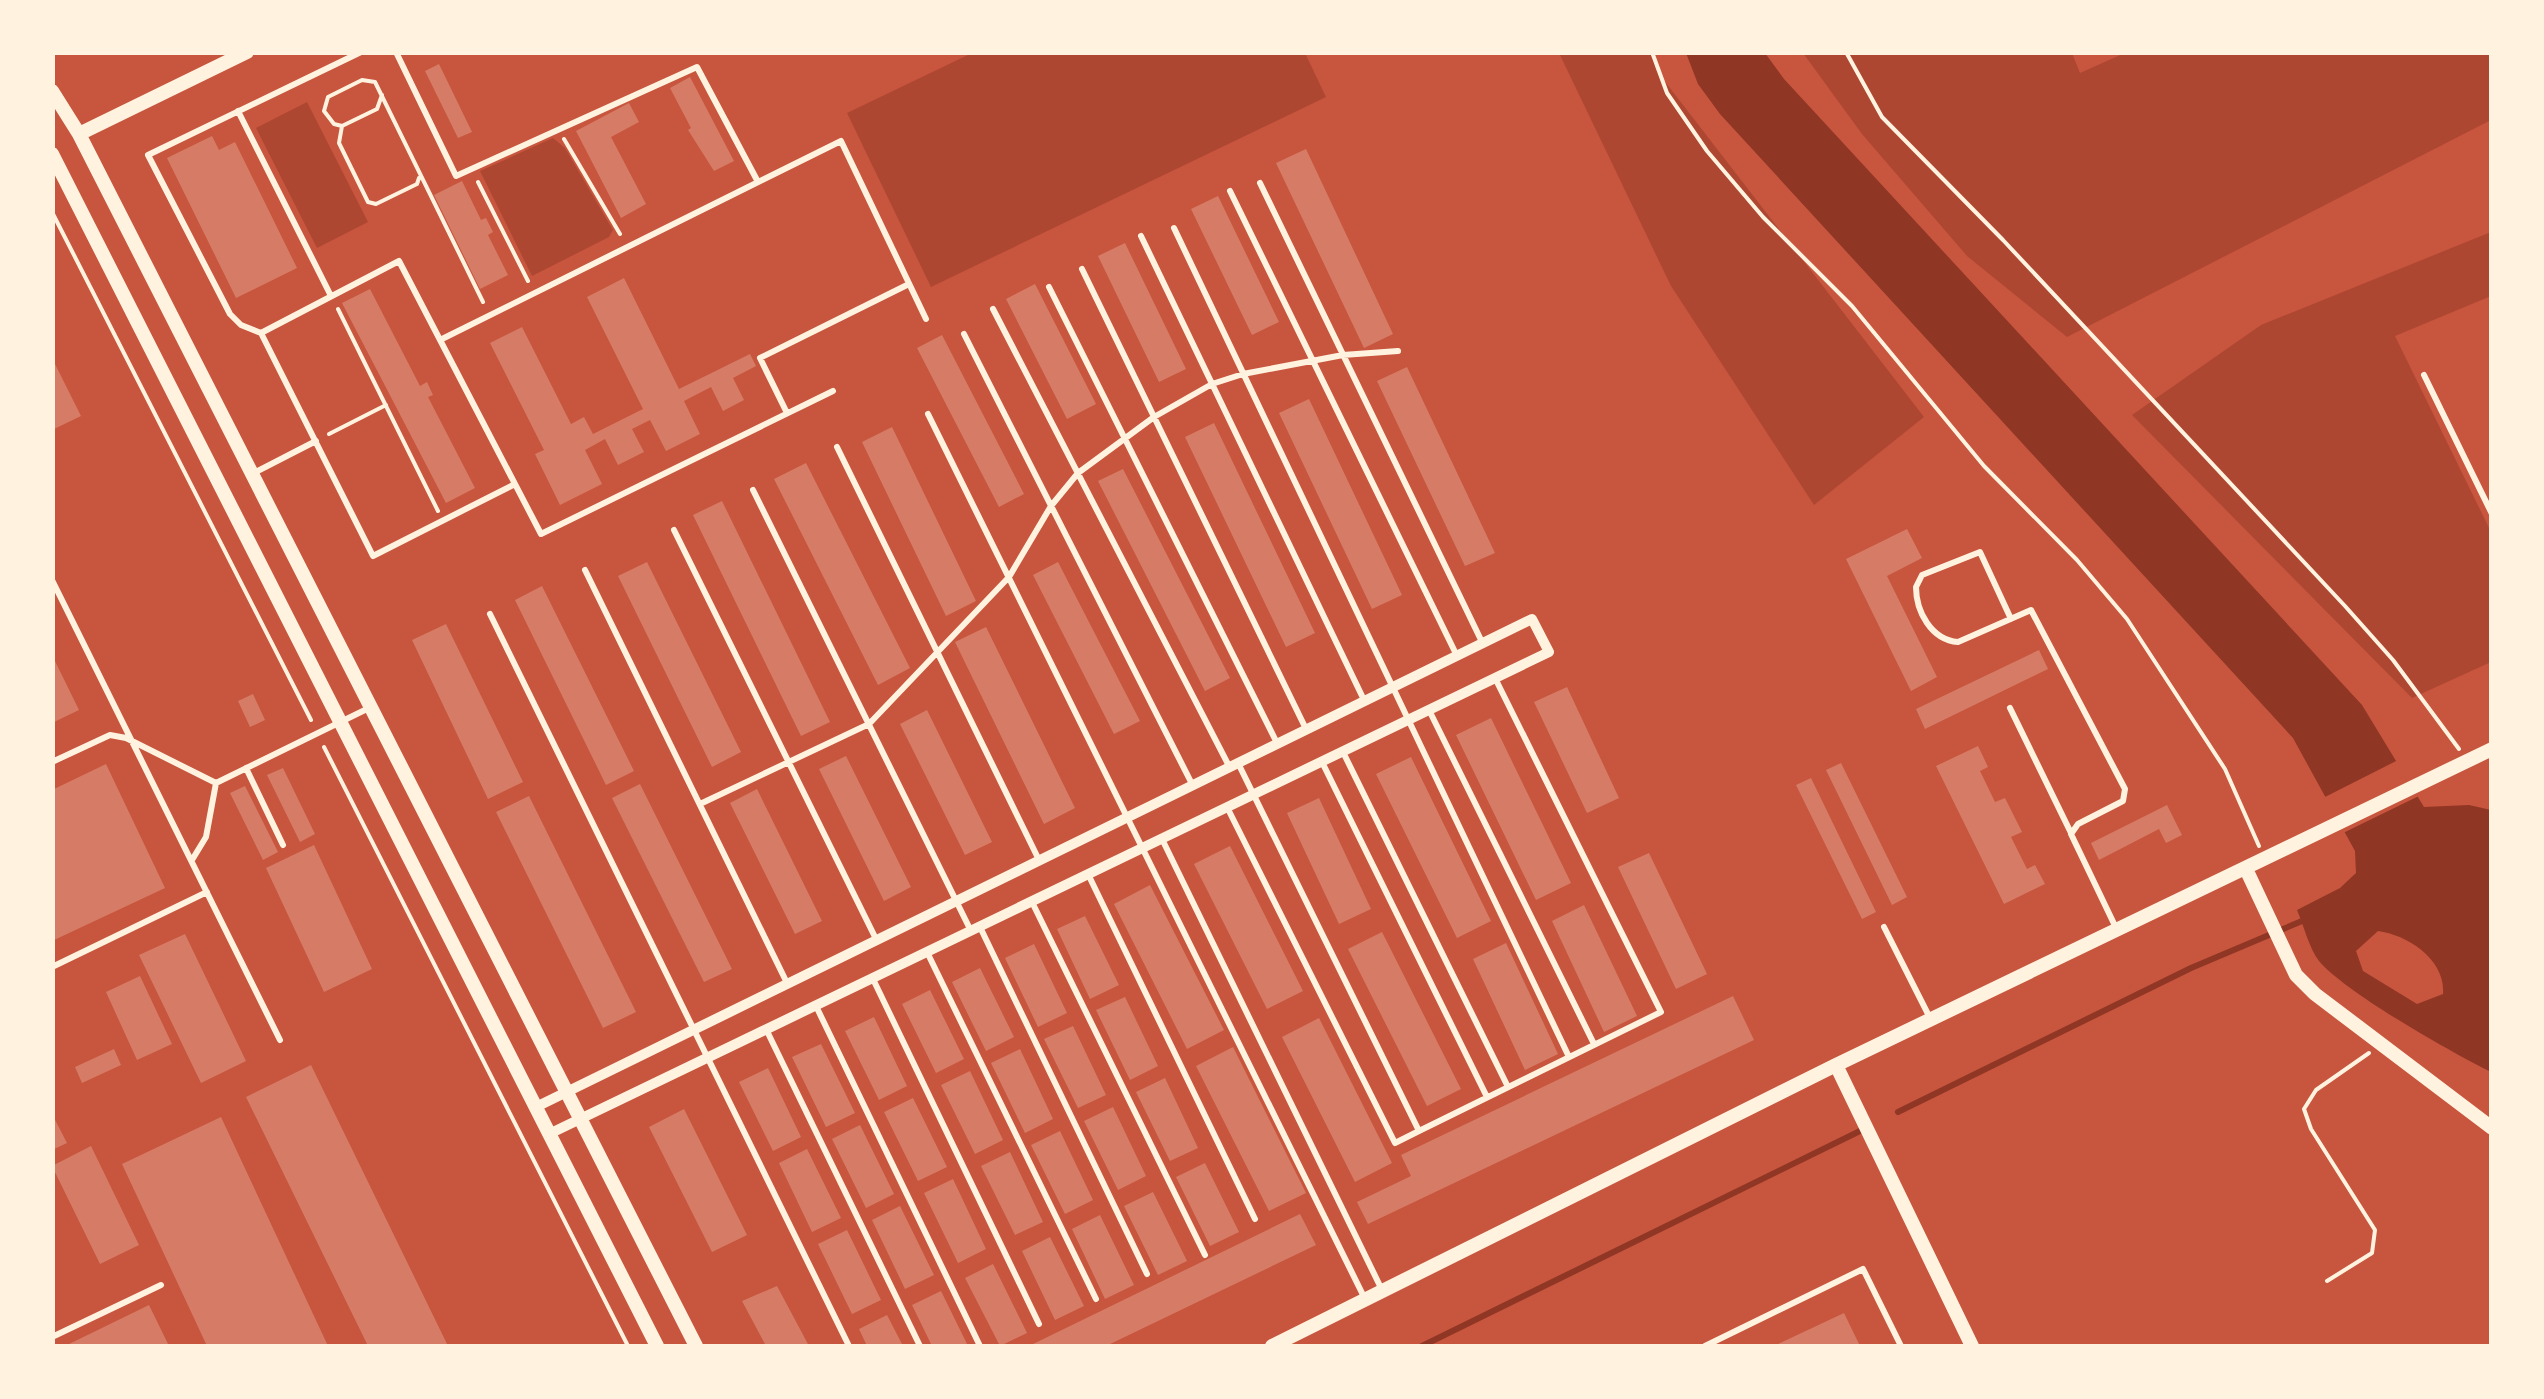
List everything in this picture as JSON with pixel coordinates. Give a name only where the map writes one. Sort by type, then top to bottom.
[{"type":"street","points":[[78,134],[247,52]]},
{"type":"street","points":[[52,91],[78,134],[696,1346]]},
{"type":"street","points":[[52,154],[658,1346]]},
{"type":"street","points":[[536,1107],[1532,619],[1548,652],[549,1134]]},
{"type":"street","points":[[1272,1346],[1836,1065],[2492,749]]},
{"type":"street","points":[[2246,868],[2296,975],[2492,1128]]},
{"type":"street","points":[[1836,1065],[1972,1346]]},
{"type":"lane","points":[[360,52],[148,154],[230,314],[241,326],[260,333],[374,556],[515,484]]},
{"type":"lane","points":[[396,52],[456,176],[697,67],[758,182]]},
{"type":"lane","points":[[238,111],[331,296]]},
{"type":"lane","points":[[440,340],[841,141],[926,319]]},
{"type":"lane","points":[[1260,183],[1483,643]]},
{"type":"lane","points":[[1230,191],[1457,656]]},
{"type":"lane","points":[[1174,228],[1569,1057]]},
{"type":"lane","points":[[1142,236],[1364,701]]},
{"type":"lane","points":[[260,333],[398,261],[541,534],[833,390]]},
{"type":"lane","points":[[1082,269],[1307,730]]},
{"type":"lane","points":[[787,413],[760,358],[909,284]]},
{"type":"lane","points":[[1050,287],[1277,744]]},
{"type":"lane","points":[[993,309],[1234,765],[1254,794],[1419,1131]]},
{"type":"lane","points":[[964,334],[1193,786]]},
{"type":"lane","points":[[700,804],[868,724],[938,655],[1008,577],[1051,506],[1078,473],[1154,417],[1212,384],[1242,374],[1344,354],[1398,351]]},
{"type":"lane","points":[[2424,375],[2488,498],[2492,514]]},
{"type":"lane","points":[[928,414],[1365,1300]]},
{"type":"lane","points":[[251,475],[316,441]]},
{"type":"lane","points":[[836,447],[1039,861]]},
{"type":"lane","points":[[752,490],[956,902],[975,928],[1147,1274]]},
{"type":"lane","points":[[674,530],[876,940]]},
{"type":"lane","points":[[2011,619],[1980,552],[1922,575],[1916,587],[1926,622],[1949,642],[1958,642],[2011,619],[2031,610],[2125,790],[2123,801],[2078,824],[2072,834]]},
{"type":"lane","points":[[584,570],[788,984]]},
{"type":"lane","points":[[52,580],[280,1040]]},
{"type":"lane","points":[[490,614],[849,1346]]},
{"type":"lane","points":[[1227,807],[1395,1143],[1661,1012],[1496,678]]},
{"type":"lane","points":[[216,783],[370,708]]},
{"type":"lane","points":[[2010,708],[2117,931]]},
{"type":"lane","points":[[1430,710],[1594,1044]]},
{"type":"lane","points":[[52,762],[110,736],[132,741],[216,783]]},
{"type":"lane","points":[[1343,752],[1508,1087]]},
{"type":"lane","points":[[1322,762],[1487,1097]]},
{"type":"lane","points":[[246,768],[283,845]]},
{"type":"lane","points":[[192,860],[206,837],[216,783]]},
{"type":"lane","points":[[1162,839],[1383,1292]]},
{"type":"lane","points":[[1088,874],[1255,1219]]},
{"type":"lane","points":[[52,967],[208,892]]},
{"type":"lane","points":[[1032,902],[1205,1256]]},
{"type":"lane","points":[[1884,926],[1931,1022]]},
{"type":"lane","points":[[927,952],[1096,1298]]},
{"type":"lane","points":[[872,978],[1040,1324]]},
{"type":"lane","points":[[816,1006],[980,1346]]},
{"type":"lane","points":[[766,1029],[920,1346]]},
{"type":"lane","points":[[1706,1346],[1863,1269],[1901,1346]]},
{"type":"lane","points":[[52,1338],[160,1285]]},
{"type":"path","points":[[1652,52],[1668,93],[1707,151],[1763,217],[1852,306],[1951,428],[2019,505],[2077,560],[2127,620],[2225,770],[2265,859]]},
{"type":"path","points":[[1846,52],[1882,118],[2004,240],[2357,620],[2393,660],[2467,761]]},
{"type":"path","points":[[342,126],[328,119],[324,103],[328,97],[370,80],[382,96],[489,315]]},
{"type":"path","points":[[342,126],[377,108],[382,96]]},
{"type":"path","points":[[377,108],[391,115]]},
{"type":"path","points":[[342,126],[339,143],[371,204],[418,184],[420,174]]},
{"type":"path","points":[[559,129],[628,247]]},
{"type":"path","points":[[471,169],[534,293]]},
{"type":"path","points":[[52,212],[628,1346]]},
{"type":"path","points":[[331,296],[443,520]]},
{"type":"path","points":[[316,441],[386,405]]},
{"type":"path","points":[[2328,1281],[2372,1253],[2375,1230],[2311,1129],[2304,1109],[2316,1090],[2382,1044]]},
{"type":"shaded area","points":[[2127,52],[2491,53],[2491,120],[2067,337],[1967,256],[1862,134],[1803,53],[2072,53],[2080,73]]},
{"type":"shaded area","points":[[972,53],[1305,53],[1326,97],[931,287],[847,113]]},
{"type":"shaded area","points":[[1559,53],[1653,53],[1656,70],[1924,417],[1814,505],[1671,286]]},
{"type":"shaded area","points":[[1686,53],[1765,53],[1784,79],[2362,705],[2424,807],[2469,805],[2491,810],[2491,1072],[2375,1005],[2319,961],[2297,910],[2340,888],[2356,873],[2355,851],[2293,738],[1720,114],[1698,84]],"holes":[[[2378,931],[2413,944],[2432,960],[2443,994],[2417,1004],[2363,971],[2356,951]]]},
{"type":"shaded area","points":[[307,102],[368,222],[317,248],[256,128]]},
{"type":"shaded area","points":[[553,138],[565,148],[613,230],[609,237],[532,276],[480,171]]},
{"type":"shaded area","points":[[2491,232],[2491,296],[2395,336],[2491,532],[2491,662],[2412,698],[2132,415],[2261,325]]},
{"type":"pier","points":[[2402,758],[2423,794],[2341,834],[2323,798]]},
{"type":"building","points":[[439,64],[472,132],[458,138],[425,71]]},
{"type":"building","points":[[690,77],[734,161],[714,171],[688,130],[691,128],[670,88]]},
{"type":"building","points":[[629,103],[639,122],[611,137],[646,204],[621,218],[576,131]]},
{"type":"building","points":[[212,136],[219,150],[235,142],[297,268],[236,298],[167,158]]},
{"type":"building","points":[[1306,149],[1393,334],[1364,348],[1276,163]]},
{"type":"building","points":[[462,181],[481,220],[486,218],[493,232],[488,235],[508,275],[480,289],[434,195]]},
{"type":"building","points":[[1218,196],[1279,322],[1252,335],[1191,209]]},
{"type":"building","points":[[1125,243],[1186,369],[1159,382],[1098,256]]},
{"type":"building","points":[[624,278],[679,389],[750,354],[756,366],[733,378],[744,400],[723,411],[711,387],[684,401],[700,434],[666,451],[650,420],[632,429],[644,452],[618,465],[605,439],[585,450],[602,484],[560,505],[535,454],[544,450],[490,343],[522,327],[571,424],[584,417],[593,434],[643,409],[587,297]]},
{"type":"building","points":[[1035,284],[1096,404],[1067,419],[1006,299]]},
{"type":"building","points":[[370,289],[420,386],[427,382],[433,395],[428,397],[475,488],[446,503],[342,303]]},
{"type":"building","points":[[942,335],[1024,494],[999,507],[917,348]]},
{"type":"building","points":[[52,358],[81,416],[52,430]]},
{"type":"building","points":[[1407,367],[1495,553],[1465,566],[1377,381]]},
{"type":"building","points":[[1309,399],[1402,595],[1372,609],[1279,413]]},
{"type":"building","points":[[1214,423],[1315,633],[1286,647],[1185,437]]},
{"type":"building","points":[[892,427],[976,601],[946,616],[862,442]]},
{"type":"building","points":[[806,463],[910,668],[878,685],[774,479]]},
{"type":"building","points":[[1123,469],[1230,678],[1205,691],[1098,481]]},
{"type":"building","points":[[722,501],[830,722],[801,736],[693,515]]},
{"type":"building","points":[[1907,529],[1922,558],[1887,576],[1937,677],[1911,691],[1846,559]]},
{"type":"building","points":[[647,562],[741,752],[712,767],[618,576]]},
{"type":"building","points":[[1058,562],[1140,721],[1114,734],[1033,575]]},
{"type":"building","points":[[542,586],[634,771],[606,785],[515,600]]},
{"type":"building","points":[[446,624],[523,782],[488,799],[412,640]]},
{"type":"building","points":[[986,627],[1075,808],[1044,824],[955,642]]},
{"type":"building","points":[[2039,650],[2048,669],[1925,729],[1916,709]]},
{"type":"building","points":[[52,655],[79,710],[52,723]]},
{"type":"building","points":[[1567,687],[1619,798],[1587,813],[1534,702]]},
{"type":"building","points":[[253,694],[265,720],[250,727],[238,701]]},
{"type":"building","points":[[927,710],[992,842],[965,855],[900,724]]},
{"type":"building","points":[[1491,718],[1571,883],[1536,900],[1456,735]]},
{"type":"building","points":[[1978,746],[1988,767],[1980,771],[1995,802],[2005,798],[2022,832],[2011,837],[2027,869],[2035,865],[2045,884],[2004,904],[1936,766]]},
{"type":"building","points":[[846,756],[911,887],[884,901],[819,769]]},
{"type":"building","points":[[1411,757],[1491,921],[1457,938],[1376,774]]},
{"type":"building","points":[[1841,763],[1907,897],[1892,905],[1826,770]]},
{"type":"building","points":[[106,764],[165,888],[52,941],[52,790]]},
{"type":"building","points":[[283,768],[315,834],[300,842],[267,775]]},
{"type":"building","points":[[1811,778],[1876,912],[1862,919],[1796,785]]},
{"type":"building","points":[[640,784],[732,969],[704,982],[612,798]]},
{"type":"building","points":[[245,786],[278,852],[263,860],[230,793]]},
{"type":"building","points":[[757,789],[822,921],[795,934],[730,803]]},
{"type":"building","points":[[529,796],[636,1012],[603,1028],[496,812]]},
{"type":"building","points":[[1319,798],[1371,909],[1339,924],[1287,813]]},
{"type":"building","points":[[2167,805],[2182,835],[2166,843],[2159,829],[2099,860],[2091,843]]},
{"type":"building","points":[[314,845],[372,969],[324,992],[266,868]]},
{"type":"building","points":[[1230,846],[1303,991],[1267,1009],[1194,864]]},
{"type":"building","points":[[1649,853],[1707,974],[1676,989],[1618,867]]},
{"type":"building","points":[[1150,885],[1224,1030],[1187,1049],[1114,904]]},
{"type":"building","points":[[1584,905],[1637,1016],[1604,1032],[1552,921]]},
{"type":"building","points":[[1085,916],[1119,985],[1090,999],[1057,929]]},
{"type":"building","points":[[1382,932],[1461,1089],[1427,1106],[1348,949]]},
{"type":"building","points":[[185,934],[246,1061],[201,1083],[139,955]]},
{"type":"building","points":[[1506,943],[1558,1054],[1525,1070],[1473,959]]},
{"type":"building","points":[[1034,944],[1067,1013],[1038,1027],[1005,958]]},
{"type":"building","points":[[980,968],[1014,1037],[986,1051],[952,982]]},
{"type":"building","points":[[140,976],[172,1044],[137,1060],[106,992]]},
{"type":"building","points":[[930,990],[964,1059],[936,1073],[902,1004]]},
{"type":"building","points":[[1733,996],[1754,1040],[1368,1224],[1357,1202],[1411,1176],[1401,1155]]},
{"type":"building","points":[[1125,997],[1158,1066],[1130,1080],[1096,1010]]},
{"type":"building","points":[[874,1017],[907,1086],[879,1100],[845,1031]]},
{"type":"building","points":[[1319,1018],[1392,1163],[1355,1182],[1282,1037]]},
{"type":"building","points":[[1073,1026],[1106,1095],[1078,1108],[1044,1039]]},
{"type":"building","points":[[821,1044],[855,1113],[826,1127],[792,1057]]},
{"type":"building","points":[[1233,1047],[1306,1193],[1269,1211],[1196,1066]]},
{"type":"building","points":[[114,1049],[121,1065],[82,1083],[75,1067]]},
{"type":"building","points":[[1020,1049],[1053,1119],[1025,1133],[991,1063]]},
{"type":"building","points":[[311,1065],[448,1346],[368,1346],[246,1097]]},
{"type":"building","points":[[768,1068],[801,1137],[773,1151],[739,1082]]},
{"type":"building","points":[[970,1071],[1003,1140],[975,1154],[941,1085]]},
{"type":"building","points":[[1165,1078],[1198,1148],[1170,1161],[1136,1092]]},
{"type":"building","points":[[913,1098],[947,1167],[918,1181],[884,1112]]},
{"type":"building","points":[[1113,1107],[1146,1176],[1118,1190],[1084,1121]]},
{"type":"building","points":[[684,1109],[747,1235],[712,1252],[649,1127]]},
{"type":"building","points":[[52,1114],[67,1143],[52,1150]]},
{"type":"building","points":[[221,1117],[328,1346],[207,1346],[122,1164]]},
{"type":"building","points":[[860,1125],[894,1194],[866,1208],[832,1139]]},
{"type":"building","points":[[1060,1131],[1093,1200],[1065,1214],[1031,1145]]},
{"type":"building","points":[[91,1146],[139,1245],[100,1264],[52,1166]]},
{"type":"building","points":[[807,1149],[841,1218],[812,1232],[779,1163]]},
{"type":"building","points":[[1010,1152],[1043,1222],[1015,1235],[981,1166]]},
{"type":"building","points":[[1205,1163],[1239,1232],[1210,1246],[1176,1177]]},
{"type":"building","points":[[953,1179],[986,1249],[958,1263],[924,1193]]},
{"type":"building","points":[[1153,1192],[1187,1261],[1158,1275],[1124,1206]]},
{"type":"building","points":[[900,1206],[934,1275],[905,1289],[872,1220]]},
{"type":"building","points":[[1300,1214],[1316,1245],[1106,1346],[1029,1346]]},
{"type":"building","points":[[1100,1215],[1134,1285],[1105,1299],[1072,1229]]},
{"type":"building","points":[[847,1230],[881,1300],[852,1314],[818,1244]]},
{"type":"building","points":[[1050,1237],[1084,1306],[1055,1320],[1022,1251]]},
{"type":"building","points":[[993,1264],[1027,1333],[1000,1346],[965,1278]]},
{"type":"building","points":[[777,1286],[809,1346],[766,1346],[742,1301]]},
{"type":"building","points":[[941,1291],[968,1346],[932,1346],[912,1305]]},
{"type":"building","points":[[149,1305],[169,1346],[65,1346]]},
{"type":"building","points":[[1844,1313],[1860,1346],[1774,1346]]},
{"type":"building","points":[[887,1315],[903,1346],[867,1346],[859,1329]]},
{"type":"waterway","points":[[1898,1112],[2191,968],[2309,918]]},
{"type":"waterway","points":[[1422,1346],[1864,1129]]}]
